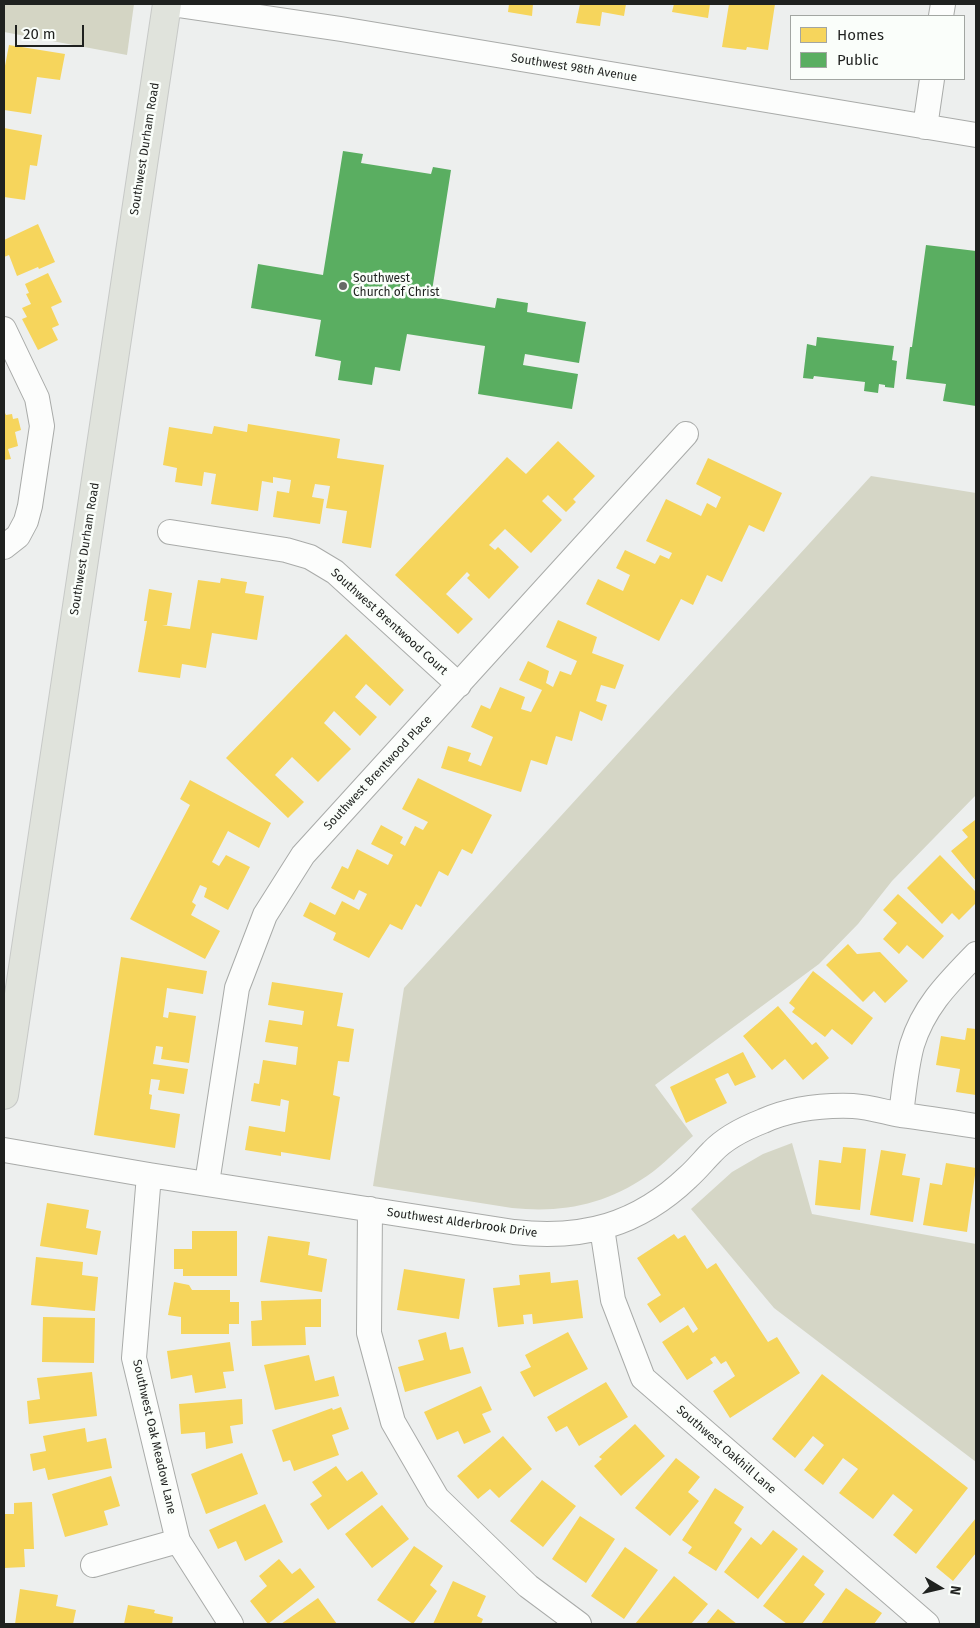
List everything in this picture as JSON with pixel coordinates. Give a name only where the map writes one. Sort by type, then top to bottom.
[{"type":"main road","name":"Southwest Durham Road","points":[[4,1094],[167,4]]},
{"type":"street","name":"Southwest 98th Avenue","points":[[171,4],[250,10],[341,29],[976,135]]},
{"type":"street","points":[[925,127],[932,80]]},
{"type":"street","points":[[4,329],[37,398],[42,426],[26,521],[18,536],[4,547]]},
{"type":"street","name":"Southwest Brentwood Place","points":[[207,1183],[238,988],[265,915],[303,855],[686,434]]},
{"type":"street","name":"Southwest Brentwood Court","points":[[170,532],[286,550],[310,557],[335,572],[459,684]]},
{"type":"street","points":[[900,1114],[912,1046],[925,1014],[942,989],[976,954]]},
{"type":"street","name":"Southwest Alderbrook Drive","points":[[4,1150],[537,1235],[602,1228],[627,1219],[653,1205],[671,1192],[713,1150],[737,1133],[764,1120],[786,1113],[829,1106],[854,1106],[976,1126]]},
{"type":"street","name":"Southwest Oak Meadow Lane","points":[[149,1174],[134,1358],[178,1541],[231,1624]]},
{"type":"street","points":[[370,1209],[369,1333],[393,1422],[437,1498],[528,1586],[579,1624]]},
{"type":"street","name":"Southwest Oakhill Lane","points":[[602,1228],[613,1300],[643,1378],[927,1624]]},
{"type":"street","points":[[92,1566],[178,1541]]},
{"type":"green space","points":[[4,4],[134,4],[127,55],[4,32]]},
{"type":"green space","points":[[871,476],[976,493],[976,795],[892,881],[858,924],[819,964],[655,1085],[693,1136],[647,1176],[615,1194],[599,1200],[566,1208],[549,1209],[512,1208],[373,1186],[404,988]]},
{"type":"green space","points":[[792,1143],[812,1214],[976,1244],[976,1462],[774,1308],[691,1209],[732,1172],[763,1154]]},
{"type":"building: Homes","points":[[509,4],[533,4],[532,16],[508,12]]},
{"type":"building: Homes","points":[[580,4],[626,4],[624,16],[602,12],[600,26],[576,23]]},
{"type":"building: Homes","points":[[674,4],[710,4],[708,18],[672,12]]},
{"type":"building: Homes","points":[[729,4],[775,4],[768,50],[747,47],[746,50],[722,47]]},
{"type":"building: Homes","points":[[9,45],[65,54],[60,80],[37,77],[31,114],[4,110],[4,71]]},
{"type":"building: Homes","points":[[4,128],[42,135],[37,166],[30,165],[25,200],[4,197]]},
{"type":"building: Homes","points":[[38,224],[55,262],[17,276],[9,255],[4,257],[4,240]]},
{"type":"building: Homes","points":[[48,273],[62,302],[51,307],[59,325],[52,328],[58,340],[38,350],[22,319],[27,317],[22,308],[31,304],[26,294],[29,293],[25,284]]},
{"type":"building: Homes","points":[[4,411],[6,415],[12,414],[13,419],[18,418],[21,430],[15,432],[18,446],[8,449],[11,459],[4,460]]},
{"type":"building: Homes","points":[[248,424],[340,439],[337,458],[384,465],[371,548],[342,543],[347,511],[326,508],[330,486],[315,484],[312,497],[324,499],[320,524],[273,517],[277,491],[289,493],[291,480],[273,477],[273,483],[262,481],[258,511],[211,504],[216,474],[204,472],[202,486],[175,482],[177,468],[163,465],[169,427],[212,434],[214,426],[247,432]]},
{"type":"building: Homes","points":[[558,441],[595,476],[573,499],[576,502],[566,512],[548,495],[542,501],[562,520],[531,553],[505,529],[489,545],[495,550],[498,547],[519,567],[489,599],[467,578],[470,575],[467,572],[446,594],[473,619],[458,634],[395,575],[507,457],[526,474]]},
{"type":"building: Homes","points":[[708,458],[782,493],[764,532],[749,525],[722,582],[707,575],[693,605],[681,599],[659,641],[586,604],[598,579],[623,591],[630,575],[616,568],[625,550],[655,564],[660,555],[669,559],[672,553],[646,541],[666,499],[701,516],[707,503],[716,508],[721,497],[696,484]]},
{"type":"building: Homes","points":[[221,578],[247,582],[245,593],[264,596],[257,640],[212,633],[206,668],[182,664],[180,678],[138,672],[147,621],[144,621],[149,589],[172,593],[167,625],[162,625],[190,629],[198,580],[220,583]]},
{"type":"building: Homes","points":[[558,620],[597,637],[592,653],[624,665],[615,689],[601,685],[596,701],[607,705],[602,721],[580,711],[572,741],[556,736],[547,765],[531,760],[521,792],[441,768],[448,746],[471,753],[468,761],[481,766],[493,737],[471,727],[481,705],[490,709],[500,687],[525,697],[521,709],[531,712],[542,690],[519,680],[528,661],[549,671],[546,683],[553,687],[560,671],[571,675],[577,661],[546,647]]},
{"type":"building: Homes","points":[[346,634],[404,690],[390,706],[366,684],[355,697],[377,717],[360,736],[334,711],[324,723],[351,749],[318,782],[292,757],[275,775],[304,802],[288,818],[226,758]]},
{"type":"building: Homes","points":[[418,778],[492,815],[472,854],[462,849],[448,876],[439,871],[421,907],[416,904],[402,930],[390,924],[369,958],[333,940],[336,933],[303,916],[310,902],[335,915],[342,901],[359,910],[367,894],[359,890],[354,900],[331,888],[342,866],[348,869],[357,849],[388,865],[393,855],[371,844],[381,825],[403,837],[400,843],[405,846],[415,826],[423,830],[428,822],[402,809]]},
{"type":"building: Homes","points":[[190,780],[271,823],[259,848],[228,831],[212,862],[219,866],[226,855],[250,867],[228,910],[204,897],[207,888],[200,885],[192,902],[196,905],[191,915],[220,931],[205,959],[130,919],[190,805],[180,799]]},
{"type":"building: Homes","points":[[975,820],[976,881],[951,851],[968,837],[962,830]]},
{"type":"building: Homes","points":[[940,855],[976,892],[976,903],[959,920],[952,913],[942,924],[907,888]]},
{"type":"building: Homes","points":[[898,894],[944,936],[923,959],[907,945],[899,954],[883,939],[897,923],[883,910]]},
{"type":"building: Homes","points":[[848,944],[857,954],[880,952],[908,981],[885,1003],[874,991],[863,1002],[826,965]]},
{"type":"building: Homes","points":[[121,957],[207,971],[203,994],[167,988],[163,1017],[168,1018],[169,1012],[196,1016],[189,1063],[161,1059],[163,1047],[156,1046],[153,1064],[188,1069],[184,1094],[158,1090],[160,1080],[151,1079],[149,1094],[152,1095],[150,1109],[180,1114],[175,1148],[94,1135]]},
{"type":"building: Homes","points":[[813,971],[873,1018],[852,1045],[832,1029],[825,1037],[792,1012],[795,1008],[789,1003]]},
{"type":"building: Homes","points":[[272,982],[343,993],[337,1026],[354,1029],[349,1062],[338,1061],[333,1095],[340,1097],[330,1160],[281,1152],[281,1156],[245,1150],[249,1126],[285,1132],[289,1101],[281,1099],[280,1106],[251,1101],[254,1083],[259,1084],[263,1060],[296,1065],[298,1047],[265,1042],[269,1020],[302,1025],[304,1011],[268,1005]]},
{"type":"building: Homes","points":[[778,1006],[812,1045],[816,1042],[829,1058],[803,1080],[785,1059],[772,1070],[743,1036]]},
{"type":"building: Homes","points":[[967,1028],[976,1029],[976,1095],[956,1092],[960,1069],[936,1065],[941,1036],[965,1040]]},
{"type":"building: Homes","points":[[743,1052],[756,1077],[735,1086],[728,1073],[715,1079],[727,1103],[686,1123],[670,1087]]},
{"type":"building: Homes","points":[[843,1147],[866,1149],[860,1210],[815,1205],[819,1160],[841,1163]]},
{"type":"building: Homes","points":[[881,1150],[906,1154],[902,1175],[920,1178],[913,1222],[870,1215]]},
{"type":"building: Homes","points":[[946,1163],[976,1168],[967,1232],[923,1225],[930,1183],[942,1185]]},
{"type":"building: Homes","points":[[47,1203],[89,1210],[86,1228],[101,1231],[97,1255],[40,1246]]},
{"type":"building: Homes","points":[[192,1231],[237,1231],[237,1276],[183,1276],[183,1269],[174,1269],[174,1249],[192,1249]]},
{"type":"building: Homes","points":[[674,1234],[678,1239],[685,1235],[707,1269],[716,1263],[768,1342],[777,1337],[800,1373],[730,1418],[713,1391],[735,1376],[726,1361],[721,1364],[715,1356],[710,1359],[713,1363],[687,1380],[662,1342],[688,1325],[693,1333],[698,1329],[684,1307],[660,1323],[647,1304],[661,1295],[637,1258]]},
{"type":"building: Homes","points":[[268,1236],[310,1242],[308,1255],[327,1259],[322,1292],[260,1282]]},
{"type":"building: Homes","points":[[36,1257],[83,1262],[82,1275],[98,1277],[95,1311],[31,1305]]},
{"type":"building: Homes","points":[[404,1269],[465,1279],[459,1319],[397,1310]]},
{"type":"building: Homes","points":[[550,1272],[551,1283],[578,1280],[583,1318],[533,1324],[532,1314],[523,1315],[524,1324],[498,1327],[493,1288],[520,1285],[519,1275]]},
{"type":"building: Homes","points":[[174,1282],[189,1285],[192,1290],[230,1290],[230,1302],[239,1302],[239,1324],[229,1324],[229,1334],[181,1334],[181,1317],[168,1315]]},
{"type":"building: Homes","points":[[321,1299],[321,1327],[305,1327],[306,1345],[252,1346],[251,1321],[262,1320],[261,1301]]},
{"type":"building: Homes","points":[[43,1317],[95,1318],[94,1363],[42,1362]]},
{"type":"building: Homes","points":[[446,1332],[450,1350],[463,1347],[471,1373],[405,1392],[398,1367],[424,1360],[418,1340]]},
{"type":"building: Homes","points":[[568,1332],[588,1369],[534,1397],[520,1372],[531,1367],[525,1355]]},
{"type":"building: Homes","points":[[230,1342],[234,1371],[223,1372],[226,1388],[195,1393],[192,1375],[171,1379],[167,1351]]},
{"type":"building: Homes","points":[[309,1355],[315,1381],[334,1376],[339,1396],[275,1410],[264,1365]]},
{"type":"building: Homes","points":[[92,1372],[97,1416],[29,1424],[27,1401],[40,1399],[37,1378]]},
{"type":"building: Homes","points":[[822,1374],[968,1488],[916,1554],[893,1535],[913,1510],[893,1494],[873,1519],[839,1493],[858,1469],[843,1458],[823,1485],[804,1470],[824,1445],[813,1436],[795,1458],[772,1439]]},
{"type":"building: Homes","points":[[606,1382],[628,1417],[579,1446],[567,1426],[556,1432],[547,1417]]},
{"type":"building: Homes","points":[[481,1386],[492,1410],[482,1414],[491,1432],[464,1444],[458,1431],[437,1440],[424,1412]]},
{"type":"building: Homes","points":[[242,1399],[243,1424],[230,1426],[233,1443],[206,1449],[205,1432],[181,1434],[179,1404]]},
{"type":"building: Homes","points":[[341,1407],[349,1429],[332,1435],[339,1455],[294,1471],[290,1460],[283,1462],[272,1430],[332,1408],[333,1410]]},
{"type":"building: Homes","points":[[635,1424],[665,1456],[621,1496],[594,1466],[602,1459],[599,1457]]},
{"type":"building: Homes","points":[[85,1428],[87,1442],[106,1438],[112,1468],[48,1480],[45,1468],[33,1471],[30,1454],[46,1451],[43,1436]]},
{"type":"building: Homes","points":[[503,1436],[532,1469],[499,1498],[490,1489],[478,1499],[457,1476]]},
{"type":"building: Homes","points":[[242,1453],[258,1494],[206,1514],[191,1474]]},
{"type":"building: Homes","points":[[676,1458],[700,1477],[688,1492],[699,1501],[670,1536],[635,1508]]},
{"type":"building: Homes","points":[[336,1466],[347,1481],[362,1471],[378,1494],[328,1530],[310,1504],[322,1496],[312,1482]]},
{"type":"building: Homes","points":[[111,1476],[120,1506],[104,1511],[108,1525],[65,1537],[52,1494]]},
{"type":"building: Homes","points":[[542,1480],[576,1506],[543,1547],[510,1521]]},
{"type":"building: Homes","points":[[715,1488],[744,1507],[734,1523],[742,1529],[716,1571],[688,1553],[692,1547],[682,1540]]},
{"type":"building: Homes","points":[[32,1502],[34,1549],[24,1549],[25,1567],[4,1568],[4,1514],[14,1514],[14,1503]]},
{"type":"building: Homes","points":[[265,1504],[283,1542],[245,1561],[236,1541],[218,1549],[209,1530]]},
{"type":"building: Homes","points":[[382,1505],[409,1539],[372,1568],[345,1534]]},
{"type":"building: Homes","points":[[580,1516],[615,1539],[586,1583],[552,1559]]},
{"type":"building: Homes","points":[[976,1518],[976,1553],[953,1581],[936,1567]]},
{"type":"building: Homes","points":[[773,1530],[798,1549],[758,1599],[724,1572],[751,1537],[761,1545]]},
{"type":"building: Homes","points":[[414,1546],[443,1566],[430,1585],[437,1591],[413,1624],[377,1600]]},
{"type":"building: Homes","points":[[625,1547],[658,1570],[624,1619],[591,1596]]},
{"type":"building: Homes","points":[[803,1555],[824,1571],[814,1585],[825,1594],[802,1624],[787,1624],[763,1606]]},
{"type":"building: Homes","points":[[279,1559],[292,1574],[300,1568],[315,1587],[268,1624],[250,1601],[267,1586],[259,1576]]},
{"type":"building: Homes","points":[[674,1576],[708,1604],[691,1624],[635,1624]]},
{"type":"building: Homes","points":[[453,1581],[486,1596],[477,1616],[483,1619],[481,1624],[433,1624]]},
{"type":"building: Homes","points":[[846,1588],[882,1613],[874,1624],[821,1624]]},
{"type":"building: Homes","points":[[20,1589],[58,1595],[56,1606],[76,1610],[73,1624],[15,1624]]},
{"type":"building: Homes","points":[[318,1598],[337,1624],[281,1624]]},
{"type":"building: Homes","points":[[128,1605],[155,1610],[154,1613],[173,1617],[172,1624],[124,1624]]},
{"type":"building: Homes","points":[[718,1609],[737,1624],[706,1624]]},
{"type":"building: Public","name":"Southwest Church of Christ","points":[[343,151],[363,154],[361,163],[431,174],[433,167],[451,170],[431,297],[495,308],[497,298],[528,303],[527,312],[586,322],[579,363],[525,354],[523,365],[578,374],[572,409],[478,394],[485,346],[407,334],[400,371],[375,367],[372,385],[338,380],[341,361],[315,356],[321,320],[251,308],[258,264],[323,275]]},
{"type":"building: Public","points":[[926,245],[976,251],[976,406],[943,401],[946,384],[906,379]]},
{"type":"building: Public","points":[[817,337],[894,346],[892,360],[897,361],[894,388],[879,384],[878,393],[864,391],[865,382],[814,376],[813,379],[803,378],[807,344],[816,346]]},
{"type":"place","name":"Southwest Church of Christ","points":[[343,286]]}]
